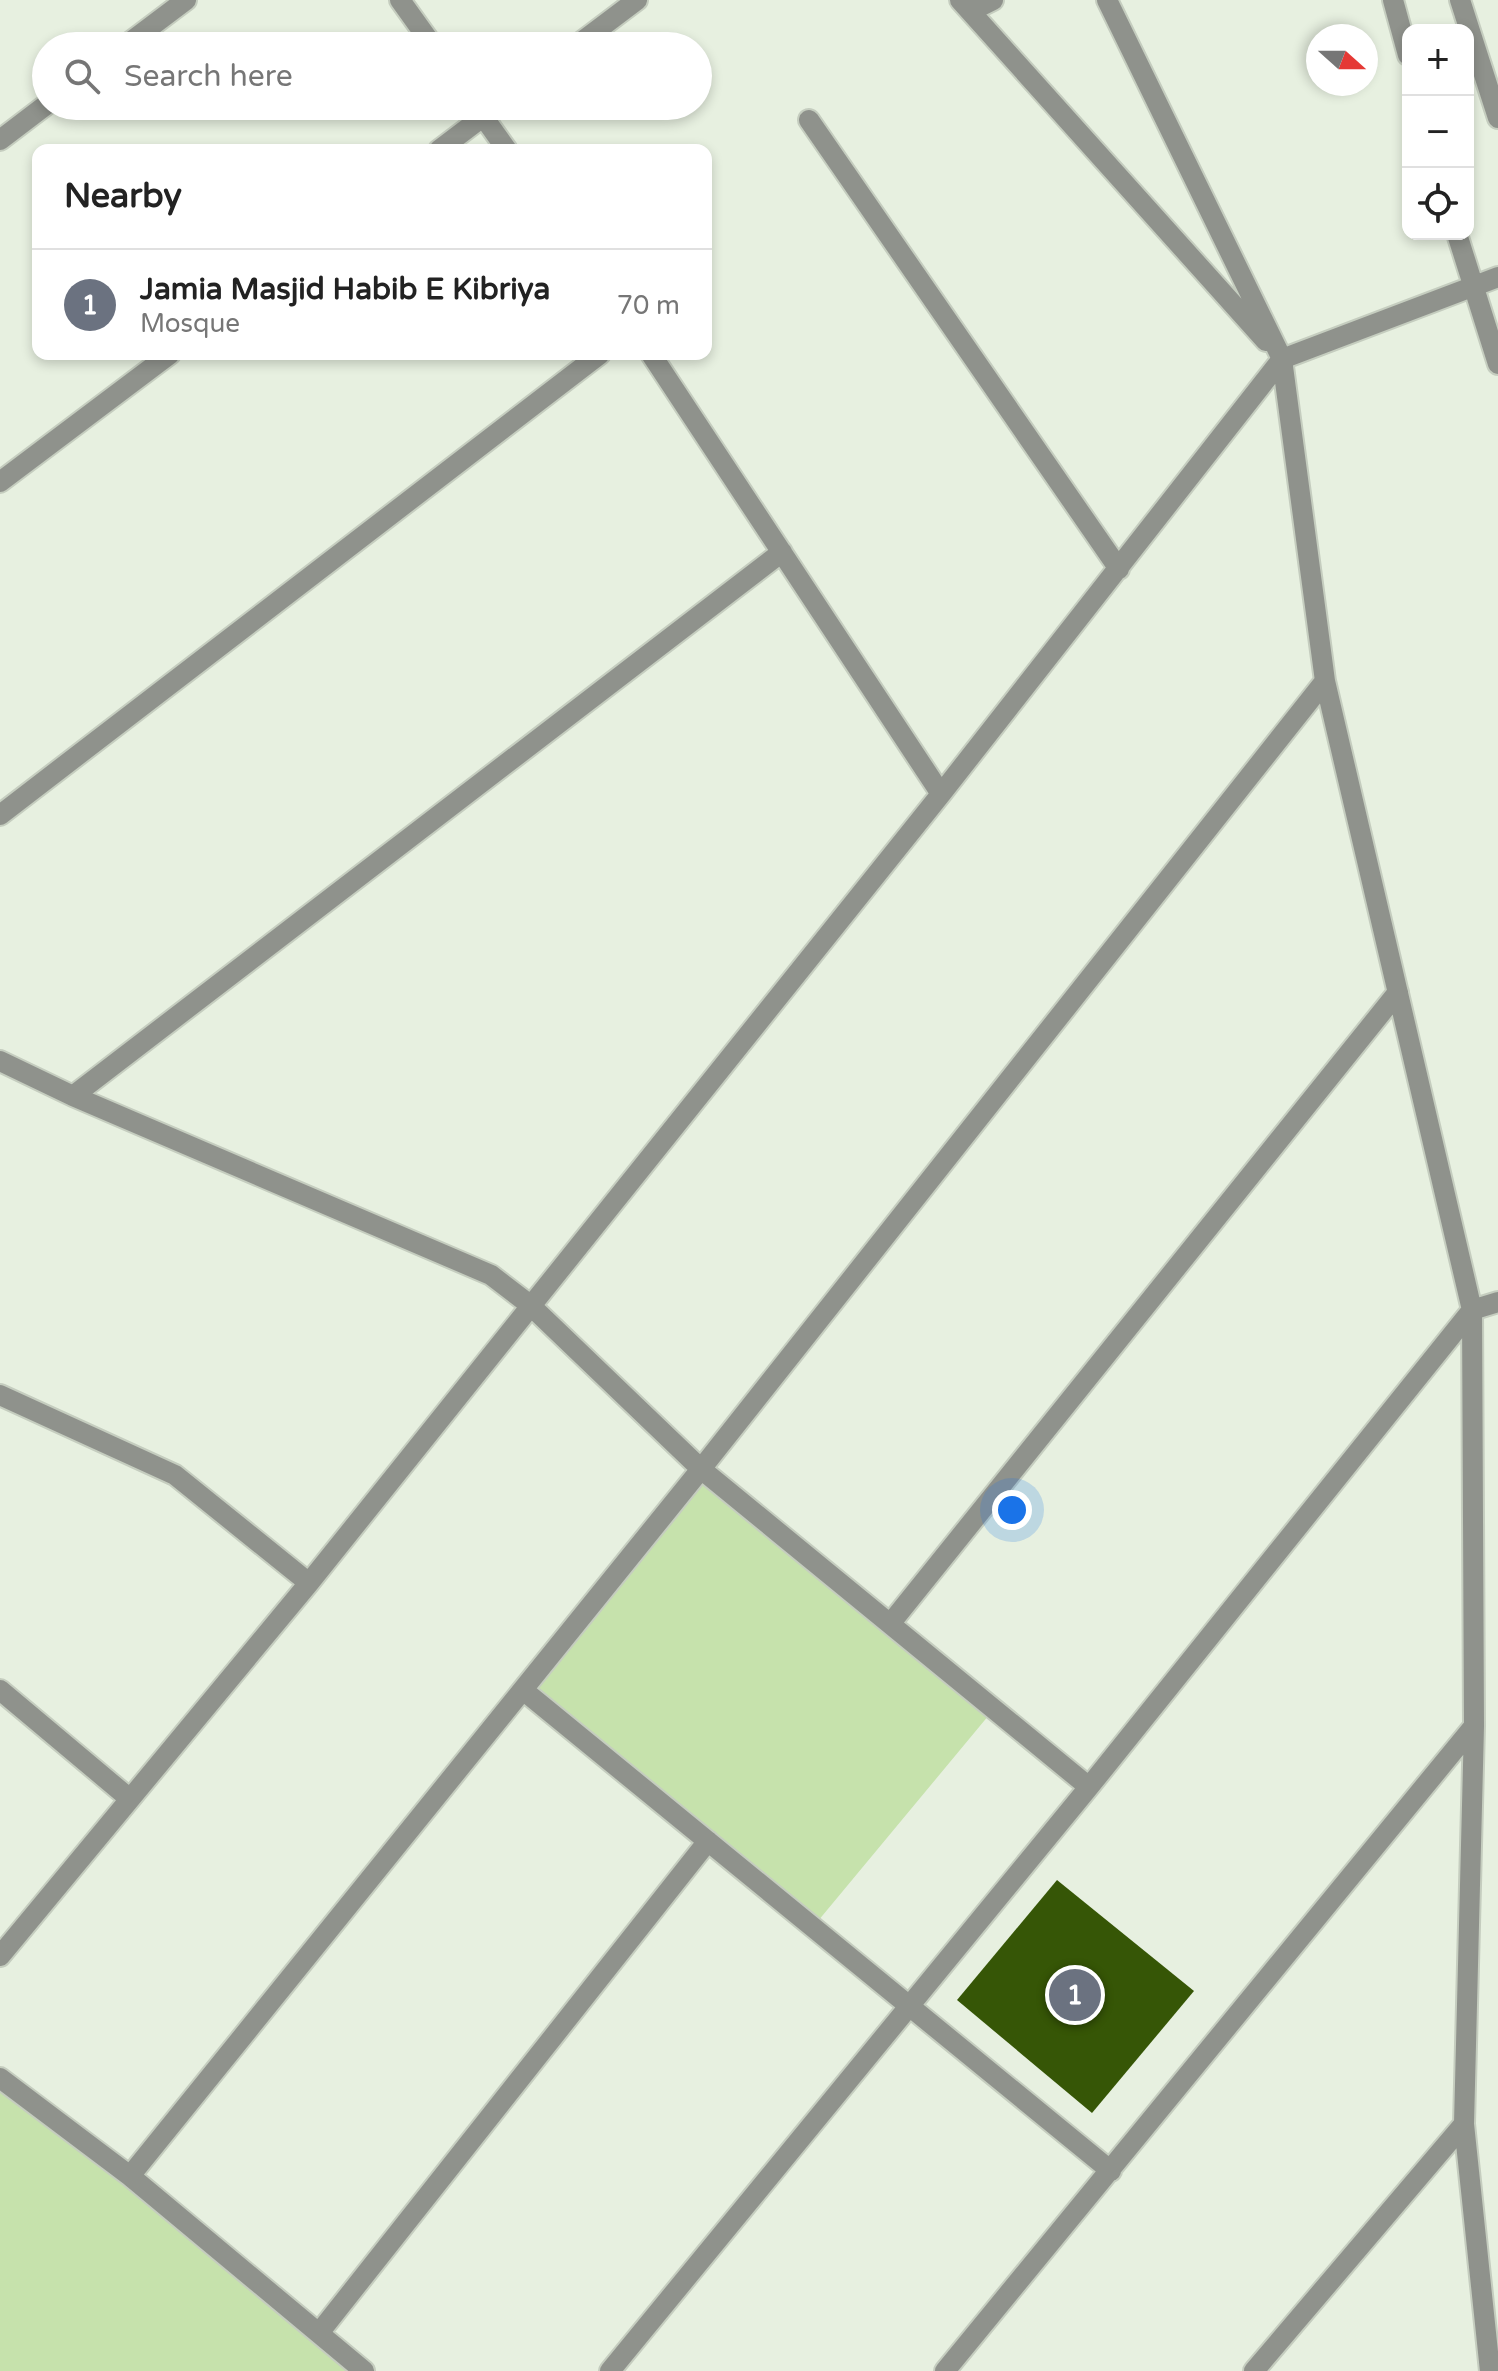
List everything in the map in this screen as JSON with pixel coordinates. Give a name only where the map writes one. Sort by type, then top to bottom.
[{"type":"street","points":[[144,32],[186,0]]},
{"type":"street","points":[[400,0],[423,32]]},
{"type":"street","points":[[595,32],[637,0]]},
{"type":"street","points":[[965,5],[993,0]]},
{"type":"street","points":[[1107,0],[1282,359],[1325,681],[1472,1310],[1474,1726],[1464,2124],[1490,2371]]},
{"type":"street","points":[[1393,0],[1402,33]]},
{"type":"street","points":[[1460,0],[1498,118]]},
{"type":"street","points":[[965,5],[1282,359]]},
{"type":"street","points":[[0,140],[32,116]]},
{"type":"street","points":[[446,144],[474,120]]},
{"type":"street","points":[[490,120],[504,144]]},
{"type":"street","points":[[809,120],[1119,569]]},
{"type":"street","points":[[1459,240],[1498,364]]},
{"type":"street","points":[[0,1956],[309,1583],[941,794],[1282,359],[1498,277]]},
{"type":"street","points":[[0,482],[162,360]]},
{"type":"street","points":[[0,815],[592,360]]},
{"type":"street","points":[[655,360],[941,794]]},
{"type":"street","points":[[73,1096],[782,552]]},
{"type":"street","points":[[130,2176],[701,1469],[1325,681]]},
{"type":"street","points":[[890,1624],[1398,992]]},
{"type":"street","points":[[0,1061],[73,1096],[491,1275],[530,1305],[701,1469],[1089,1787]]},
{"type":"street","points":[[610,2371],[1089,1787],[1472,1310],[1498,1302]]},
{"type":"street","points":[[0,1395],[175,1475],[309,1583]]},
{"type":"street","points":[[0,1690],[130,1799]]},
{"type":"street","points":[[523,1690],[1111,2171]]},
{"type":"street","points":[[945,2371],[1474,1726]]},
{"type":"street","points":[[319,2333],[708,1841]]},
{"type":"street","points":[[0,2078],[130,2176],[364,2371]]},
{"type":"street","points":[[1254,2371],[1464,2124]]},
{"type":"green space","points":[[701,1469],[994,1709],[813,1927],[523,1690]]},
{"type":"green space","points":[[0,2078],[363,2371],[0,2371]]},
{"type":"building","points":[[1057,1880],[1194,1991],[1092,2113],[957,2000]]},
{"type":"place","name":"Jamia Masjid Habib E Kibriya","points":[[1075,1995]]}]
